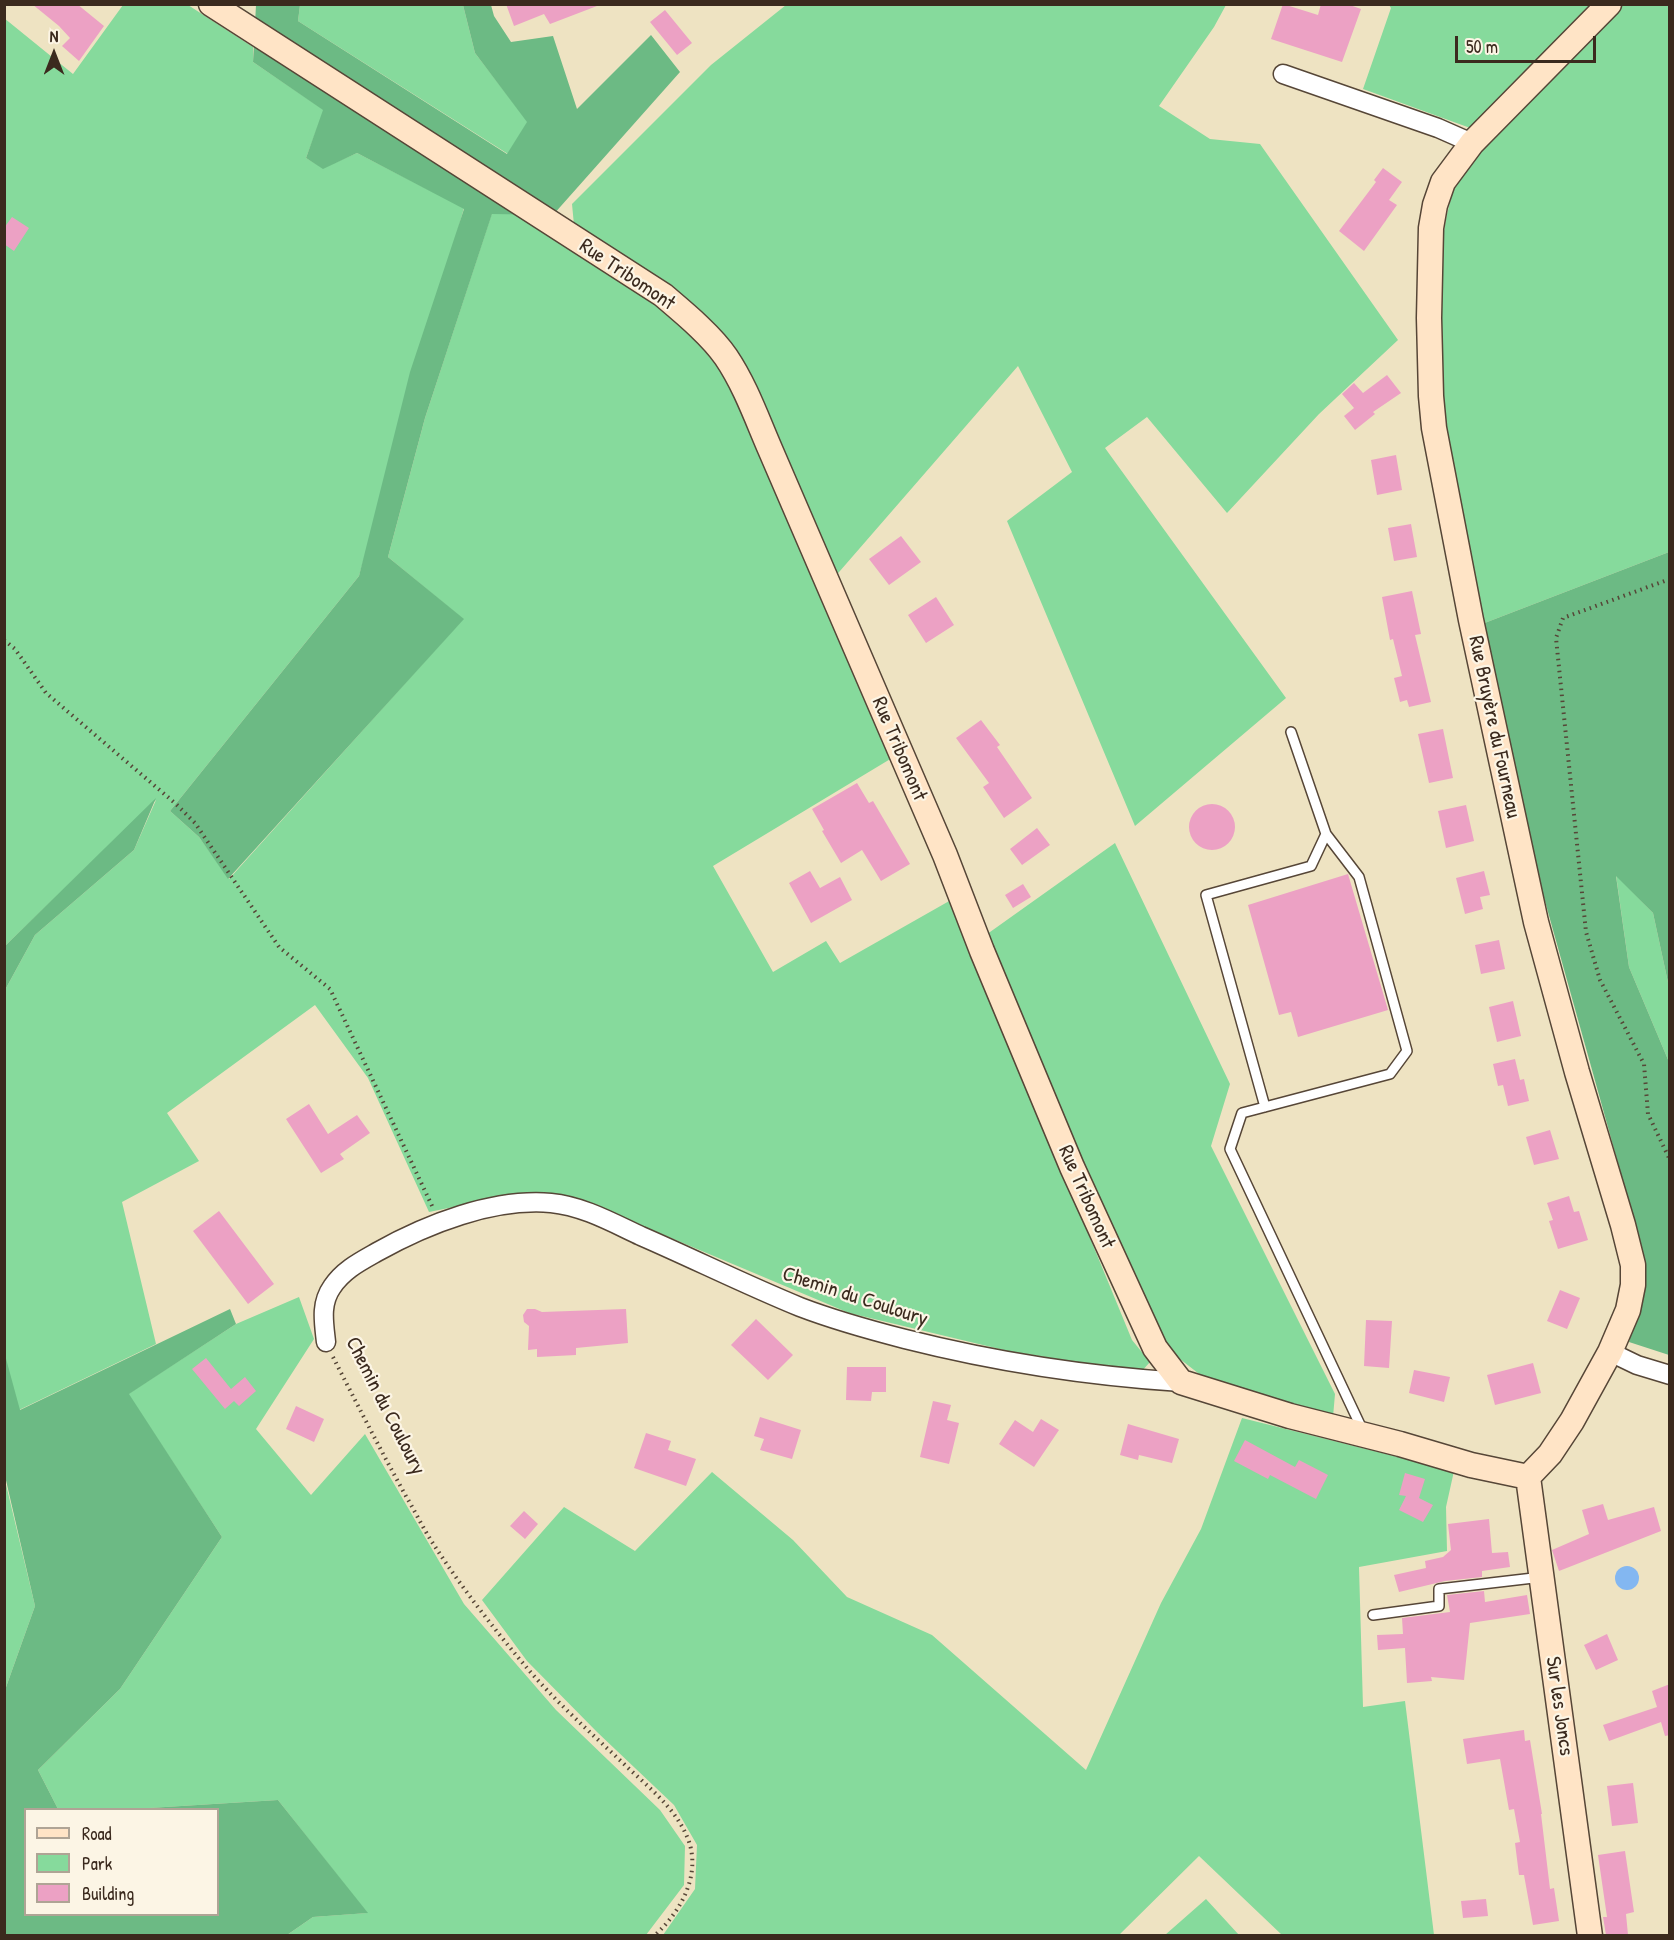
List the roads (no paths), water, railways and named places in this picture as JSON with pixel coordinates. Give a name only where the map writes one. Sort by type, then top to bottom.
[{"type":"street","name":"Rue Tribomont","points":[[210,4],[663,295],[725,356],[746,395],[770,449],[945,855],[982,951],[1072,1167],[1155,1348],[1181,1382]]},
{"type":"street","name":"Rue Bruyère du Fourneau","points":[[1528,1477],[1550,1454],[1572,1421],[1610,1352],[1628,1310],[1633,1285],[1632,1265],[1623,1225],[1577,1072],[1536,922],[1471,620],[1434,428],[1429,318],[1431,228],[1435,205],[1443,182],[1472,143],[1609,4]]},
{"type":"street","points":[[1283,74],[1438,128],[1472,143]]},
{"type":"street","name":"Chemin du Couloury","points":[[326,1342],[322,1311],[332,1287],[350,1268],[390,1245],[437,1223],[509,1204],[529,1202],[571,1206],[801,1307],[863,1328],[963,1353],[1041,1367],[1120,1378],[1181,1382]]},
{"type":"street","points":[[1610,1352],[1637,1365],[1670,1375]]},
{"type":"street","points":[[1181,1382],[1290,1416],[1471,1465],[1528,1477]]},
{"type":"street","name":"Sur les Joncs","points":[[1528,1477],[1590,1935]]},
{"type":"lane","points":[[1291,732],[1326,834],[1359,877],[1407,1051],[1390,1074],[1242,1113],[1230,1149],[1365,1435]]},
{"type":"lane","points":[[1265,1107],[1206,895],[1311,866],[1326,834]]},
{"type":"lane","points":[[1373,1615],[1439,1606],[1439,1589],[1542,1577]]},
{"type":"water","points":[[1627,1566],[1635,1570],[1639,1578],[1635,1586],[1627,1590],[1619,1586],[1615,1578],[1619,1570]]}]
